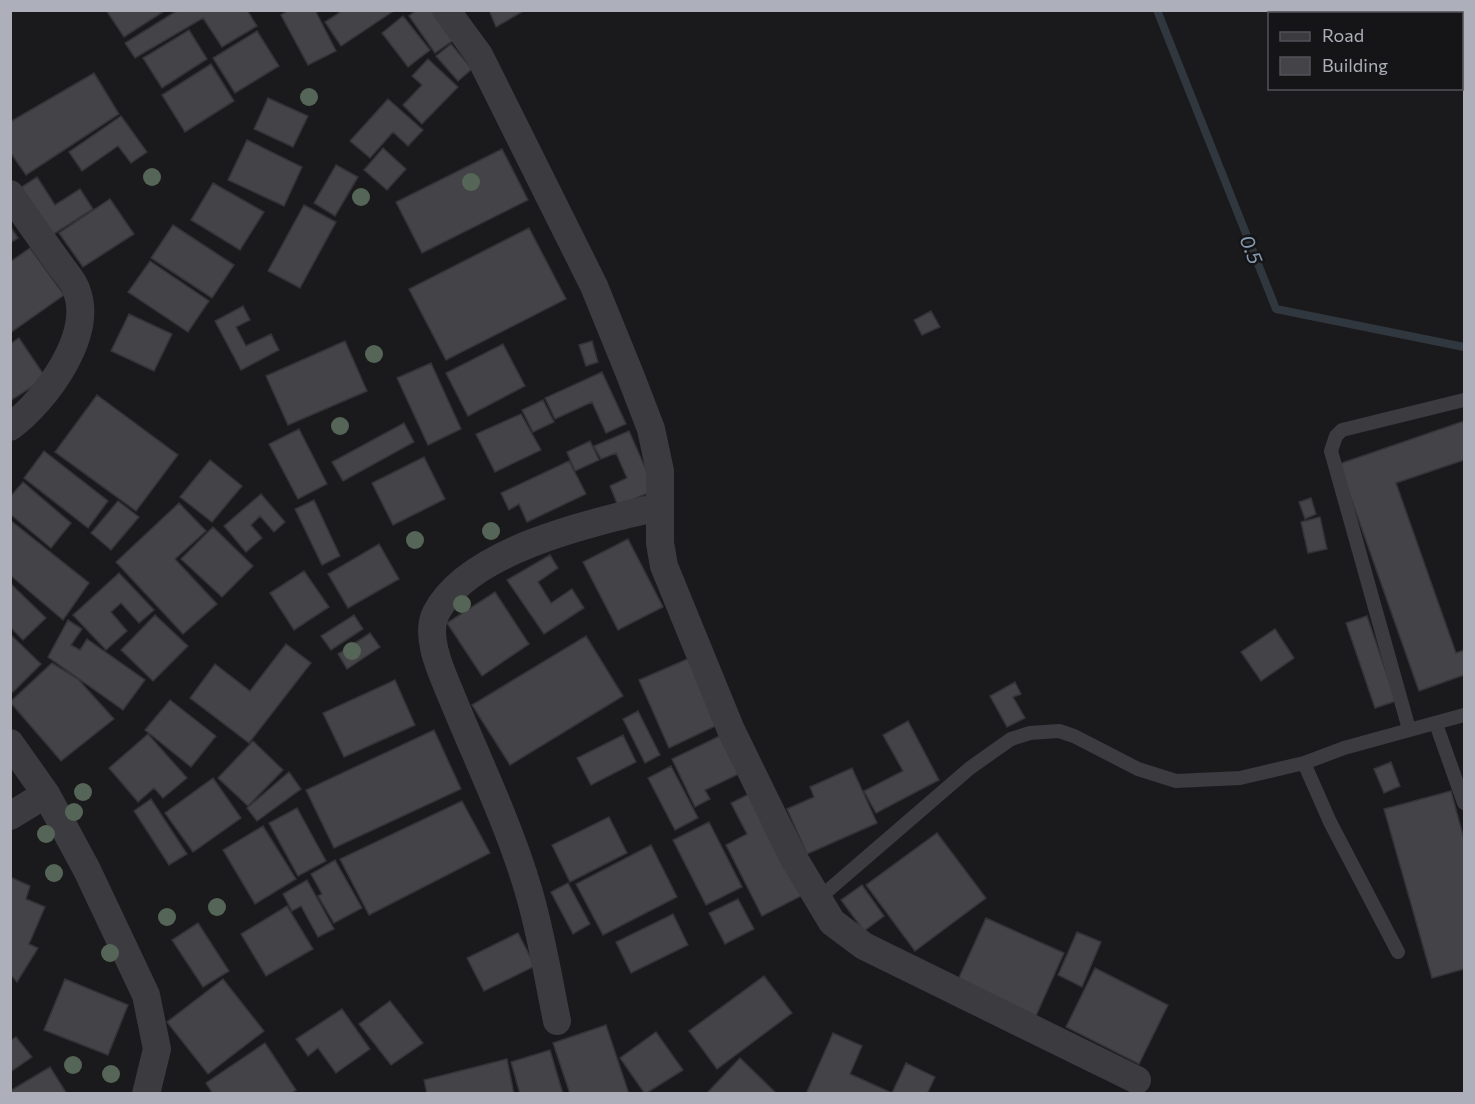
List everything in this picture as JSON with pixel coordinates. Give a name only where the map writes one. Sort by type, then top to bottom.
[{"type":"street","points":[[446,10],[479,55],[594,286],[651,429],[660,471],[659,507],[664,566],[681,612],[765,803],[817,900],[832,922],[864,946],[1137,1080]]},
{"type":"street","points":[[10,194],[76,288],[81,310],[73,344],[56,380],[28,414],[10,427]]},
{"type":"street","points":[[557,1021],[528,887],[443,675],[432,636],[434,615],[451,589],[495,558],[599,521],[659,507]]},
{"type":"street","points":[[10,743],[46,794],[87,870],[146,995],[157,1049],[146,1094]]},
{"type":"street","points":[[10,816],[46,794]]},
{"type":"lane","points":[[1409,729],[1331,451],[1336,436],[1342,430],[1464,400]]},
{"type":"lane","points":[[817,900],[970,768],[1011,739],[1030,733],[1043,730],[1067,734],[1138,769],[1176,781],[1240,778],[1304,763],[1344,748],[1409,729],[1436,724],[1464,714]]},
{"type":"lane","points":[[1436,724],[1464,803]]},
{"type":"lane","points":[[1304,763],[1330,822],[1398,952]]},
{"type":"building","points":[[106,10],[166,10],[124,37]]},
{"type":"building","points":[[178,10],[247,10],[257,26],[222,47],[203,18],[135,58],[125,43]]},
{"type":"building","points":[[289,10],[315,10],[336,51],[308,65],[281,15]]},
{"type":"building","points":[[337,10],[395,10],[341,46],[325,22],[339,13]]},
{"type":"building","points":[[416,10],[435,10],[455,39],[435,53],[409,16]]},
{"type":"building","points":[[489,10],[525,10],[496,27]]},
{"type":"building","points":[[403,16],[430,50],[408,67],[382,33]]},
{"type":"building","points":[[189,30],[207,59],[162,88],[143,58]]},
{"type":"building","points":[[257,31],[279,66],[235,93],[213,58]]},
{"type":"building","points":[[451,44],[472,69],[458,81],[436,56]]},
{"type":"building","points":[[428,59],[458,87],[422,124],[403,105],[422,85],[412,76]]},
{"type":"building","points":[[211,64],[234,101],[185,132],[162,95]]},
{"type":"building","points":[[94,73],[119,114],[26,175],[10,152],[10,122]]},
{"type":"building","points":[[268,98],[308,116],[293,147],[254,129]]},
{"type":"building","points":[[388,99],[423,130],[408,146],[393,132],[370,158],[350,141]]},
{"type":"building","points":[[121,116],[147,152],[131,163],[118,146],[82,171],[69,152]]},
{"type":"building","points":[[247,140],[302,167],[284,206],[228,180]]},
{"type":"building","points":[[383,148],[406,169],[387,190],[364,170]]},
{"type":"building","points":[[502,149],[528,200],[422,253],[396,202]]},
{"type":"building","points":[[336,165],[358,177],[335,216],[314,203]]},
{"type":"building","points":[[37,177],[55,205],[80,189],[93,209],[49,237],[17,190]]},
{"type":"building","points":[[213,183],[264,212],[240,250],[191,220]]},
{"type":"building","points":[[110,199],[134,234],[83,267],[59,233]]},
{"type":"building","points":[[304,205],[336,222],[300,288],[268,271]]},
{"type":"building","points":[[173,225],[234,265],[212,298],[151,258]]},
{"type":"building","points":[[10,226],[18,238],[10,243]]},
{"type":"building","points":[[529,228],[566,299],[446,360],[409,289]]},
{"type":"building","points":[[30,248],[64,295],[10,333],[10,262]]},
{"type":"building","points":[[150,261],[209,301],[188,332],[128,292]]},
{"type":"building","points":[[243,306],[250,320],[236,327],[246,346],[271,334],[279,350],[241,370],[215,321]]},
{"type":"building","points":[[931,311],[940,327],[922,335],[914,320]]},
{"type":"building","points":[[129,314],[172,334],[154,371],[111,351]]},
{"type":"building","points":[[19,338],[46,378],[10,401],[10,344]]},
{"type":"building","points":[[345,341],[367,391],[288,425],[266,376]]},
{"type":"building","points":[[592,341],[598,362],[586,366],[579,345]]},
{"type":"building","points":[[503,344],[525,386],[468,416],[446,373]]},
{"type":"building","points":[[431,363],[461,429],[428,445],[397,378]]},
{"type":"building","points":[[602,372],[626,424],[606,433],[592,402],[555,419],[545,398]]},
{"type":"building","points":[[97,395],[178,455],[136,511],[55,452]]},
{"type":"building","points":[[543,400],[554,422],[533,432],[522,410]]},
{"type":"building","points":[[521,414],[541,450],[495,472],[476,434]]},
{"type":"building","points":[[1464,421],[1464,460],[1396,483],[1456,653],[1464,650],[1464,675],[1419,691],[1339,464]]},
{"type":"building","points":[[404,423],[414,442],[343,481],[332,462]]},
{"type":"building","points":[[299,429],[327,484],[298,499],[269,444]]},
{"type":"building","points":[[629,431],[655,490],[618,506],[610,486],[627,478],[616,453],[601,459],[594,446]]},
{"type":"building","points":[[590,441],[599,460],[575,471],[567,452]]},
{"type":"building","points":[[44,451],[108,501],[88,528],[24,478]]},
{"type":"building","points":[[424,457],[445,499],[393,525],[372,483]]},
{"type":"building","points":[[210,460],[242,486],[212,522],[180,497]]},
{"type":"building","points":[[569,461],[586,494],[527,522],[519,504],[509,510],[501,493]]},
{"type":"building","points":[[23,482],[71,523],[51,548],[10,514],[10,497]]},
{"type":"building","points":[[261,494],[285,522],[274,532],[260,516],[251,525],[262,538],[246,552],[224,526]]},
{"type":"building","points":[[1311,498],[1316,514],[1305,519],[1299,502]]},
{"type":"building","points":[[314,500],[340,556],[322,565],[295,509]]},
{"type":"building","points":[[118,501],[139,517],[111,550],[91,533]]},
{"type":"building","points":[[179,503],[206,531],[175,559],[217,604],[183,634],[116,562]]},
{"type":"building","points":[[1320,517],[1327,549],[1308,553],[1301,522]]},
{"type":"building","points":[[10,520],[89,583],[63,620],[10,575]]},
{"type":"building","points":[[213,527],[253,566],[222,597],[181,559]]},
{"type":"building","points":[[628,539],[663,607],[618,630],[583,562]]},
{"type":"building","points":[[379,544],[399,579],[348,608],[328,574]]},
{"type":"building","points":[[550,555],[558,568],[538,582],[551,603],[572,589],[584,608],[544,634],[507,580]]},
{"type":"building","points":[[304,571],[329,607],[294,630],[270,593]]},
{"type":"building","points":[[119,573],[154,610],[139,623],[121,603],[111,612],[127,631],[106,650],[73,615]]},
{"type":"building","points":[[10,583],[46,618],[23,640],[10,627]]},
{"type":"building","points":[[495,592],[529,644],[482,676],[447,623]]},
{"type":"building","points":[[155,615],[188,646],[153,681],[121,650]]},
{"type":"building","points":[[354,615],[363,629],[331,650],[321,636]]},
{"type":"building","points":[[1367,616],[1396,701],[1375,708],[1346,623]]},
{"type":"building","points":[[68,620],[82,629],[71,645],[80,650],[87,639],[145,680],[123,710],[48,657]]},
{"type":"building","points":[[1275,629],[1294,658],[1261,681],[1241,652]]},
{"type":"building","points":[[370,633],[380,647],[347,669],[338,654]]},
{"type":"building","points":[[10,634],[41,664],[13,692],[10,690]]},
{"type":"building","points":[[586,636],[623,696],[510,765],[472,705]]},
{"type":"building","points":[[286,644],[311,663],[249,743],[190,698],[215,664],[250,691]]},
{"type":"building","points":[[692,657],[724,722],[669,748],[639,680]]},
{"type":"building","points":[[52,663],[78,679],[114,719],[61,761],[10,702]]},
{"type":"building","points":[[395,680],[415,725],[344,757],[323,713]]},
{"type":"building","points":[[1015,682],[1021,694],[1013,697],[1025,718],[1007,727],[990,696]]},
{"type":"building","points":[[170,700],[216,736],[191,767],[145,730]]},
{"type":"building","points":[[638,711],[660,755],[645,763],[623,719]]},
{"type":"building","points":[[908,721],[939,780],[876,813],[864,791],[903,771],[883,735]]},
{"type":"building","points":[[434,730],[461,789],[334,848],[306,790]]},
{"type":"building","points":[[728,732],[747,770],[705,790],[710,799],[695,807],[672,759]]},
{"type":"building","points":[[148,734],[187,778],[163,798],[154,788],[138,802],[109,768]]},
{"type":"building","points":[[623,735],[636,762],[591,785],[577,758]]},
{"type":"building","points":[[253,741],[283,770],[248,806],[218,778]]},
{"type":"building","points":[[1391,762],[1400,786],[1384,793],[1374,769]]},
{"type":"building","points":[[671,766],[698,818],[675,830],[648,778]]},
{"type":"building","points":[[852,768],[877,823],[807,854],[787,809],[814,797],[810,787]]},
{"type":"building","points":[[289,772],[301,789],[257,821],[247,808]]},
{"type":"building","points":[[213,778],[241,818],[193,852],[165,813]]},
{"type":"building","points":[[1451,791],[1464,839],[1464,969],[1432,978],[1384,809]]},
{"type":"building","points":[[753,792],[805,894],[762,916],[726,845],[747,834],[731,803]]},
{"type":"building","points":[[151,799],[187,854],[169,865],[134,811]]},
{"type":"building","points":[[462,801],[490,853],[369,915],[340,859]]},
{"type":"building","points":[[297,808],[326,861],[298,876],[269,823]]},
{"type":"building","points":[[609,817],[627,853],[570,882],[552,845]]},
{"type":"building","points":[[709,822],[742,887],[706,905],[673,840]]},
{"type":"building","points":[[263,826],[296,879],[255,904],[223,850]]},
{"type":"building","points":[[937,833],[986,898],[915,951],[866,885]]},
{"type":"building","points":[[651,845],[677,897],[603,935],[576,884]]},
{"type":"building","points":[[335,860],[362,908],[334,923],[318,896],[322,894],[311,874]]},
{"type":"building","points":[[10,877],[30,886],[26,899],[45,907],[29,944],[38,948],[17,982],[10,974]]},
{"type":"building","points":[[307,880],[334,929],[318,937],[301,906],[292,911],[283,894]]},
{"type":"building","points":[[568,883],[590,924],[573,934],[551,892]]},
{"type":"building","points":[[862,885],[884,916],[864,931],[841,900]]},
{"type":"building","points":[[738,899],[754,929],[725,944],[709,913]]},
{"type":"building","points":[[287,906],[313,949],[266,976],[241,934]]},
{"type":"building","points":[[673,914],[688,945],[631,973],[616,942]]},
{"type":"building","points":[[986,918],[1064,953],[1035,1018],[957,982]]},
{"type":"building","points":[[198,923],[229,971],[203,987],[172,940]]},
{"type":"building","points":[[1077,932],[1101,942],[1082,987],[1058,975]]},
{"type":"building","points":[[518,933],[535,966],[484,991],[467,958]]},
{"type":"building","points":[[1095,968],[1168,1005],[1139,1064],[1066,1027]]},
{"type":"building","points":[[764,976],[792,1013],[717,1069],[689,1031]]},
{"type":"building","points":[[65,979],[128,1005],[108,1055],[44,1030]]},
{"type":"building","points":[[223,979],[264,1031],[208,1074],[167,1022]]},
{"type":"building","points":[[390,1001],[423,1043],[391,1065],[359,1024]]},
{"type":"building","points":[[342,1009],[370,1049],[336,1073],[318,1048],[308,1056],[296,1039]]},
{"type":"building","points":[[606,1025],[629,1094],[570,1094],[553,1043]]},
{"type":"building","points":[[656,1032],[683,1070],[645,1094],[620,1058]]},
{"type":"building","points":[[833,1033],[862,1046],[850,1074],[892,1093],[906,1063],[935,1077],[927,1094],[806,1094]]},
{"type":"building","points":[[16,1037],[32,1057],[10,1072],[10,1041]]},
{"type":"building","points":[[265,1043],[296,1090],[290,1094],[213,1094],[206,1083]]},
{"type":"building","points":[[550,1050],[563,1094],[520,1094],[511,1062]]},
{"type":"building","points":[[740,1058],[777,1094],[710,1094],[708,1092]]},
{"type":"building","points":[[507,1059],[514,1094],[427,1094],[424,1080]]},
{"type":"building","points":[[50,1067],[67,1094],[10,1094],[10,1091]]},
{"type":"waterway","name":"0.5","points":[[1157,10],[1276,309],[1464,347]]}]
